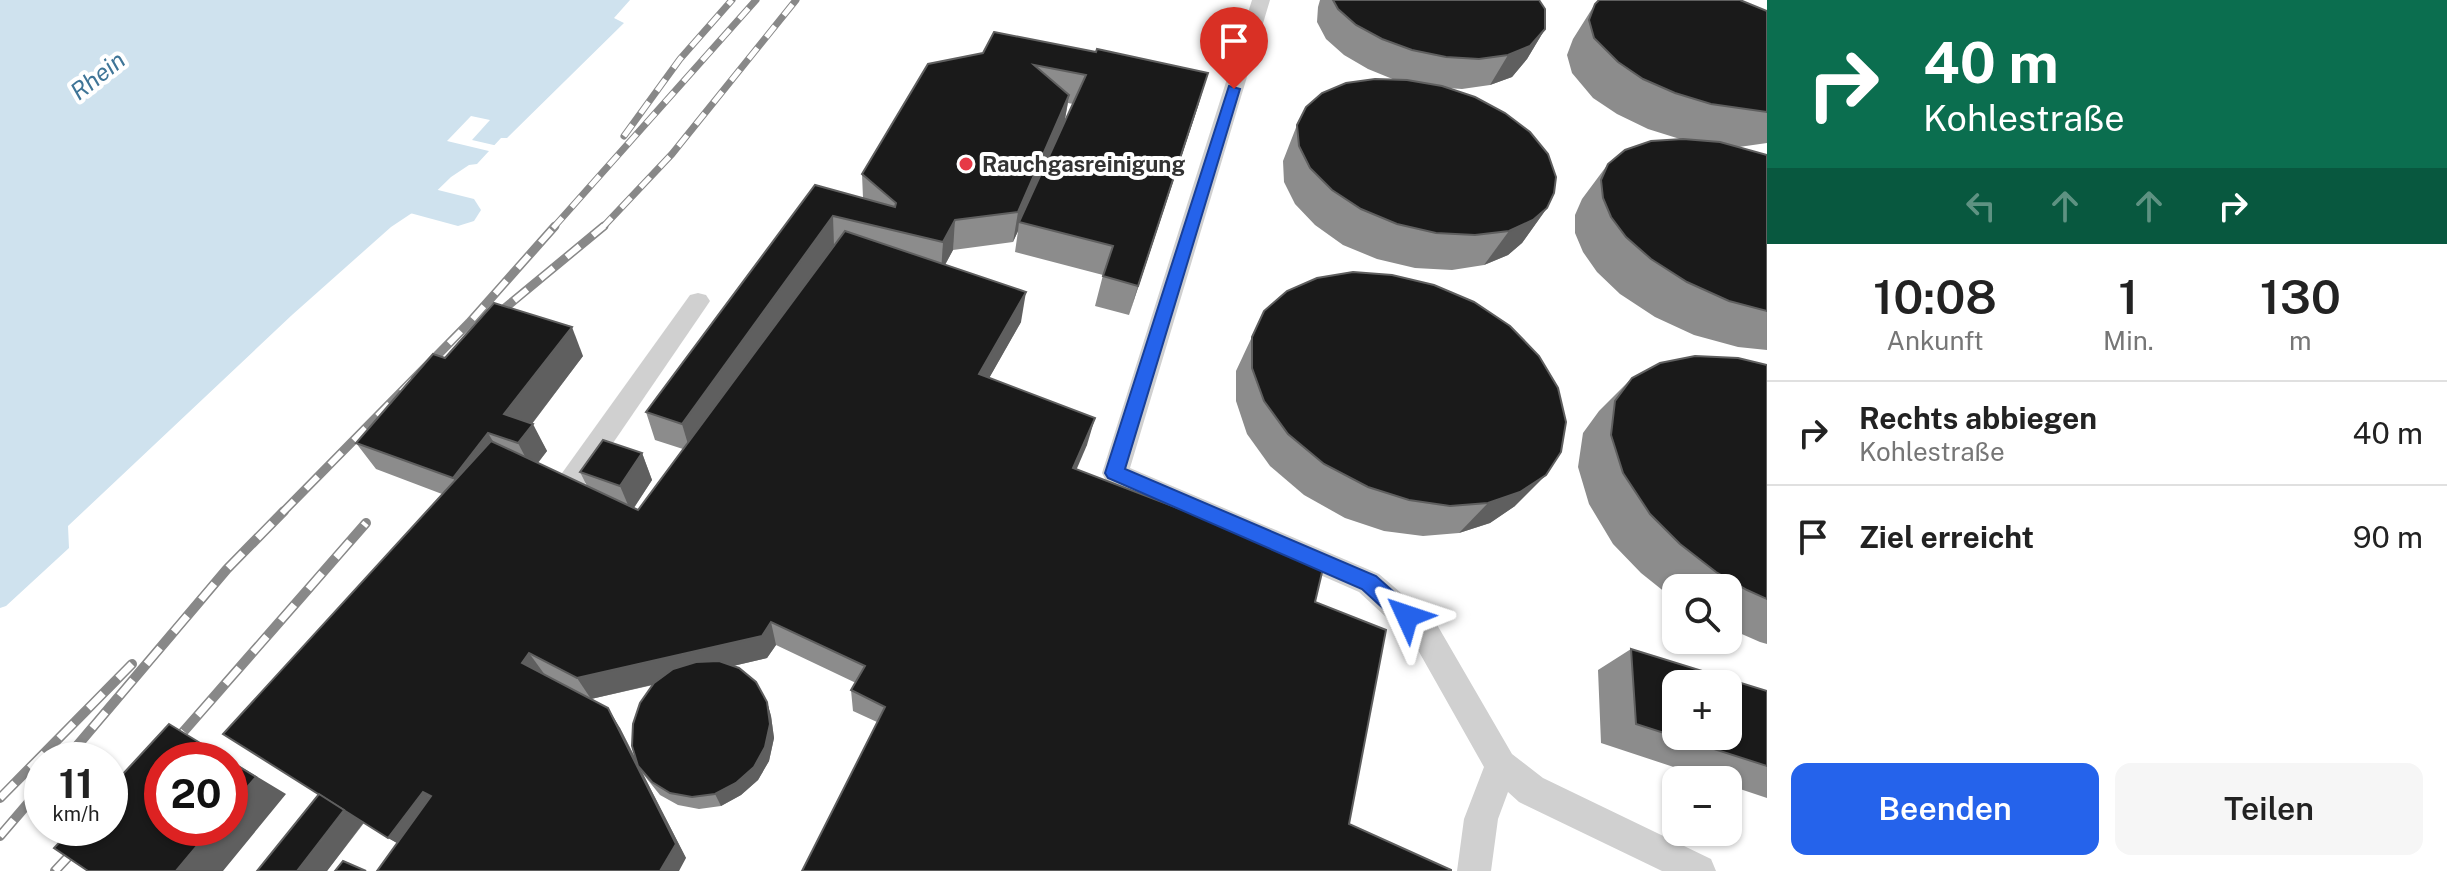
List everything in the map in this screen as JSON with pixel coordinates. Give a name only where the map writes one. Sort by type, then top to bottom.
[{"type":"lane","points":[[1261,0],[1115,473],[1369,583],[1425,633],[1501,765],[1531,790],[1699,871]]},
{"type":"lane","points":[[562,495],[698,301]]},
{"type":"lane","points":[[1474,871],[1481,819],[1501,765]]},
{"type":"water","name":"Rhein","points":[[0,0],[630,0],[614,18],[624,23],[507,138],[501,138],[477,164],[469,165],[451,177],[418,209],[391,227],[292,315],[68,526],[69,548],[6,606],[0,608]]},
{"type":"pier","points":[[471,116],[490,120],[472,140],[498,146],[493,152],[447,141]]},
{"type":"building","points":[[1333,0],[1539,0],[1545,9],[1545,29],[1530,46],[1508,55],[1479,59],[1446,57],[1412,50],[1382,39],[1356,25],[1338,9]]},
{"type":"building","points":[[1599,0],[1740,0],[1767,11],[1767,112],[1711,104],[1643,79],[1618,62],[1594,38],[1589,20]]},
{"type":"building","points":[[994,32],[1096,52],[1097,49],[1208,73],[1138,286],[1103,276],[1113,246],[1019,222],[1086,75],[1034,65],[1069,95],[1018,212],[955,220],[943,242],[833,216],[682,424],[646,412],[815,185],[895,207],[896,203],[862,174],[928,64],[983,53]]},
{"type":"building","points":[[1375,79],[1442,86],[1475,97],[1505,113],[1530,132],[1548,154],[1556,177],[1554,193],[1547,208],[1533,220],[1509,231],[1475,235],[1436,233],[1397,224],[1361,209],[1332,190],[1310,168],[1299,146],[1297,125],[1306,107],[1322,93],[1346,83]]},
{"type":"building","points":[[1683,139],[1720,142],[1767,155],[1767,311],[1729,301],[1687,282],[1651,259],[1626,237],[1611,217],[1603,198],[1601,180],[1608,164],[1625,150],[1651,141]]},
{"type":"building","points":[[845,231],[1026,292],[979,374],[1095,418],[1073,468],[1324,564],[1315,602],[1386,630],[1349,824],[1451,871],[802,871],[885,707],[851,690],[865,666],[771,622],[762,636],[577,678],[529,653],[522,663],[608,708],[676,844],[660,871],[377,871],[431,796],[423,792],[388,838],[248,750],[248,742],[236,742],[223,734],[491,441],[638,510]]},
{"type":"building","points":[[1353,272],[1392,275],[1434,285],[1474,302],[1510,326],[1539,356],[1558,388],[1566,422],[1561,452],[1546,475],[1520,492],[1488,503],[1450,506],[1409,500],[1368,487],[1324,464],[1288,434],[1264,401],[1252,368],[1252,337],[1264,311],[1287,291],[1317,278]]},
{"type":"building","points":[[494,303],[572,327],[504,414],[533,424],[518,443],[488,433],[453,478],[356,443],[433,354],[445,358]]},
{"type":"building","points":[[1695,356],[1738,358],[1767,365],[1767,599],[1742,587],[1742,574],[1719,574],[1680,544],[1650,514],[1623,473],[1611,435],[1615,401],[1632,378],[1660,363]]},
{"type":"building","points":[[603,440],[642,453],[620,486],[580,472]]},
{"type":"building","points":[[1631,649],[1699,670],[1662,670],[1662,732],[1636,724]]},
{"type":"building","points":[[719,661],[739,668],[756,682],[767,702],[770,724],[765,747],[754,767],[736,783],[715,794],[692,797],[670,793],[652,782],[638,766],[632,746],[633,724],[640,703],[654,683],[673,669],[696,662]]},
{"type":"building","points":[[1742,683],[1767,691],[1767,766],[1717,750],[1742,750]]},
{"type":"building","points":[[169,724],[198,742],[152,742]]},
{"type":"building","points":[[144,751],[144,846],[197,846],[176,871],[88,871],[54,848],[128,846],[128,768]]},
{"type":"building","points":[[248,772],[256,777],[248,786]]},
{"type":"building","points":[[319,794],[344,810],[297,871],[257,871]]},
{"type":"building","points":[[343,861],[366,871],[335,871]]},
{"type":"waterway","points":[[426,202],[458,210]]},
{"type":"railway","points":[[624,136],[680,59],[732,0]]},
{"type":"railway","points":[[553,228],[756,0]]},
{"type":"railway","points":[[604,226],[672,154],[796,0]]},
{"type":"railway","points":[[282,513],[469,323],[555,226]]},
{"type":"railway","points":[[488,322],[604,226]]},
{"type":"railway","points":[[80,742],[227,569],[284,511]]},
{"type":"railway","points":[[174,742],[366,523]]},
{"type":"railway","points":[[0,798],[132,664]]},
{"type":"railway","points":[[0,836],[24,808]]},
{"type":"railway","points":[[55,871],[78,846]]},
{"type":"place","name":"Rauchgasreinigung","points":[[966,164]]},
{"type":"route","points":[[1234,89],[1115,473],[1369,583],[1407,616]]}]
